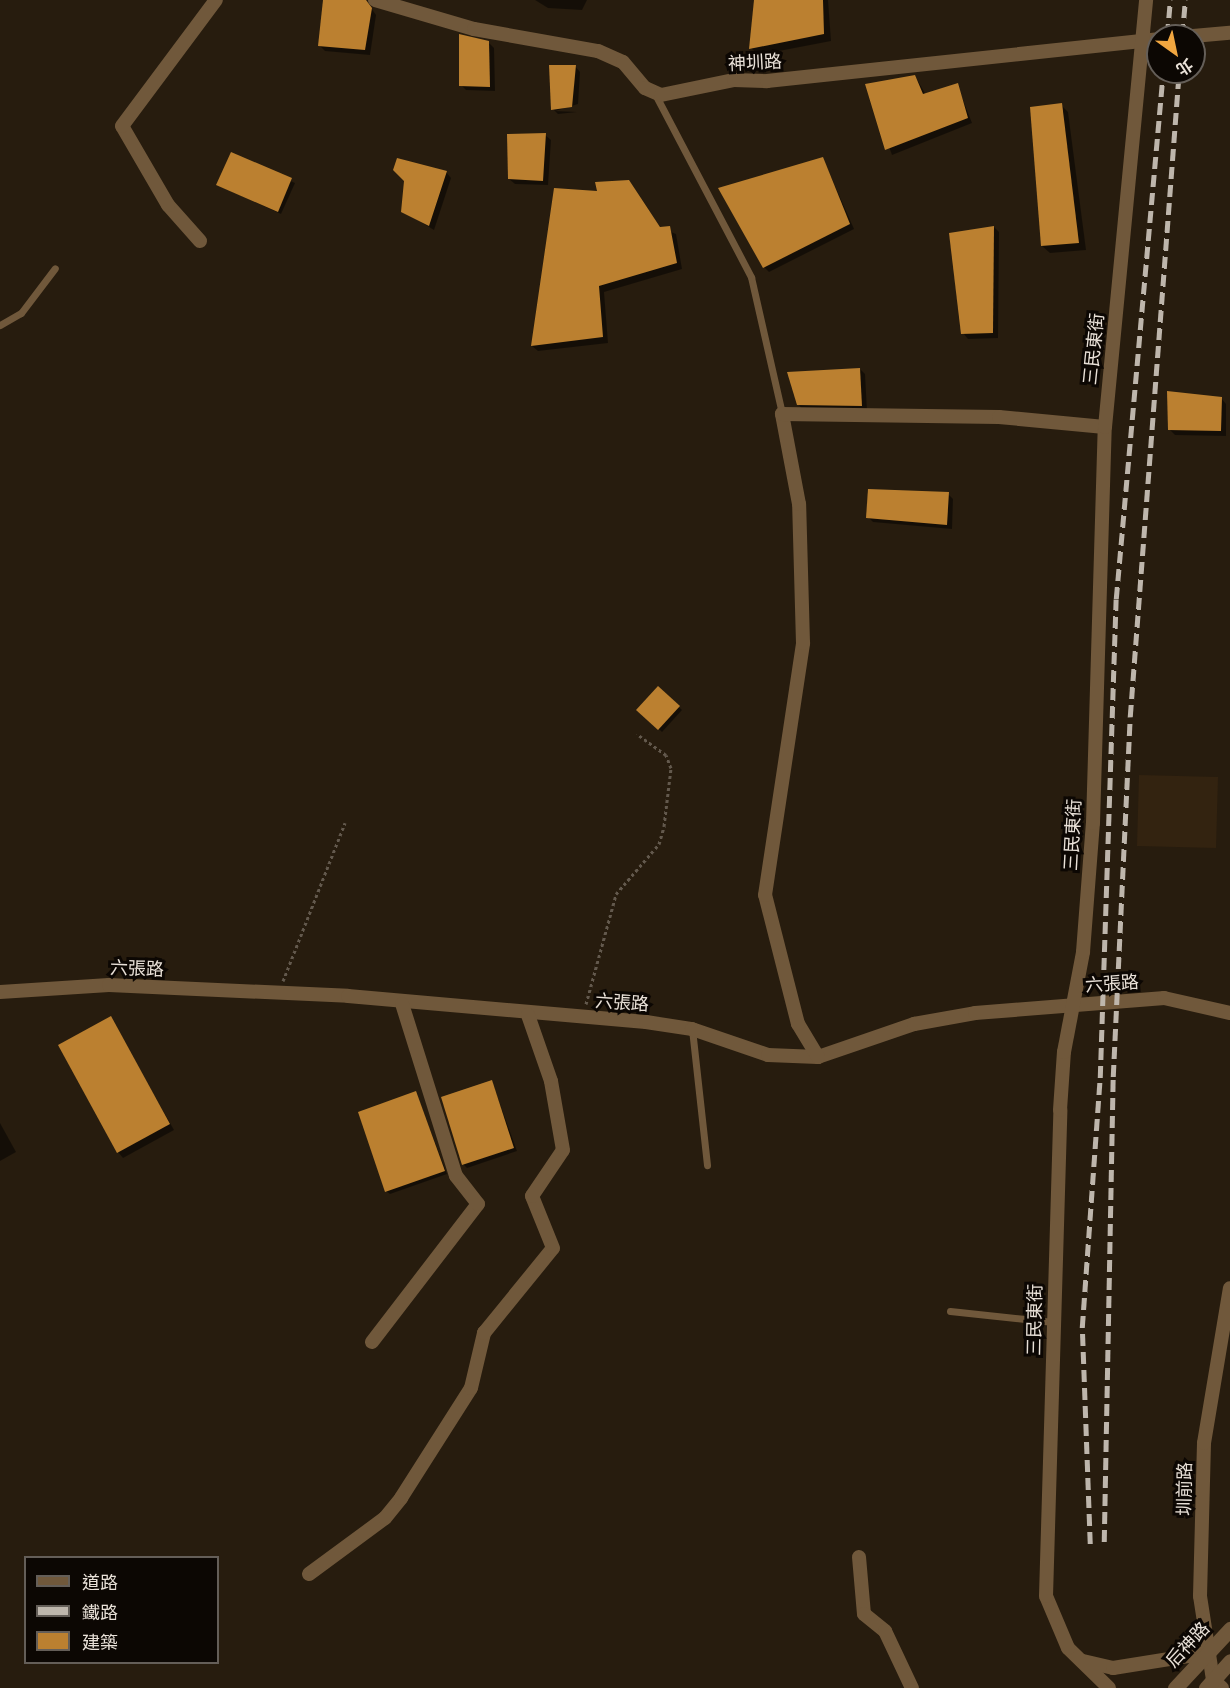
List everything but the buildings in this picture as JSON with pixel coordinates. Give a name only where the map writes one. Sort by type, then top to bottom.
[{"type":"street","points":[[200,241],[168,205],[122,126],[216,0]]},
{"type":"street","points":[[375,0],[474,29],[608,55],[627,65],[655,94]]},
{"type":"street","name":"三民東街","points":[[1109,1688],[1083,1661],[1054,1624],[1046,1596],[1062,1075],[1074,1005],[1093,823],[1105,427],[1144,40],[1146,0]]},
{"type":"street","points":[[1206,35],[1230,33]]},
{"type":"street","name":"神圳路","points":[[655,94],[734,80],[767,81],[1144,40]]},
{"type":"street","points":[[818,1057],[798,1024],[765,895],[804,643],[799,504],[782,414],[999,417],[1105,427]]},
{"type":"street","name":"六張路","points":[[0,992],[109,985],[282,992],[692,1029],[768,1055],[818,1057],[914,1024],[1074,1005],[1164,998],[1230,1013]]},
{"type":"street","points":[[372,1342],[478,1204],[456,1176],[402,1004]]},
{"type":"street","points":[[309,1574],[385,1518],[401,1498],[471,1388],[484,1334],[553,1248],[532,1196],[562,1150],[551,1081],[528,1015]]},
{"type":"street","name":"圳前路","points":[[1213,1685],[1200,1596],[1204,1443],[1230,1288]]},
{"type":"street","points":[[859,1557],[864,1614],[885,1630],[912,1688]]},
{"type":"street","name":"后神路","points":[[1174,1688],[1230,1629]]},
{"type":"street","points":[[1083,1661],[1113,1668],[1208,1653]]},
{"type":"street","points":[[1213,1685],[1230,1662]]},
{"type":"lane","points":[[655,94],[751,277],[782,414]]},
{"type":"lane","points":[[0,325],[21,313],[56,268]]},
{"type":"lane","points":[[692,1029],[707,1165]]},
{"type":"lane","points":[[950,1311],[1053,1322]]},
{"type":"path","points":[[583,1018],[602,930],[616,894],[659,843],[664,826],[671,768],[666,754],[637,734]]},
{"type":"path","points":[[282,992],[284,968],[345,823]]},
{"type":"shaded area","points":[[1139,775],[1218,777],[1216,848],[1137,846]]},
{"type":"railway","points":[[1168,24],[1170,0]]},
{"type":"railway","points":[[1183,24],[1185,0]]},
{"type":"railway","points":[[1090,1544],[1082,1328],[1100,1078],[1116,599],[1162,84]]},
{"type":"railway","points":[[1104,1542],[1113,1077],[1130,717],[1178,84]]}]
